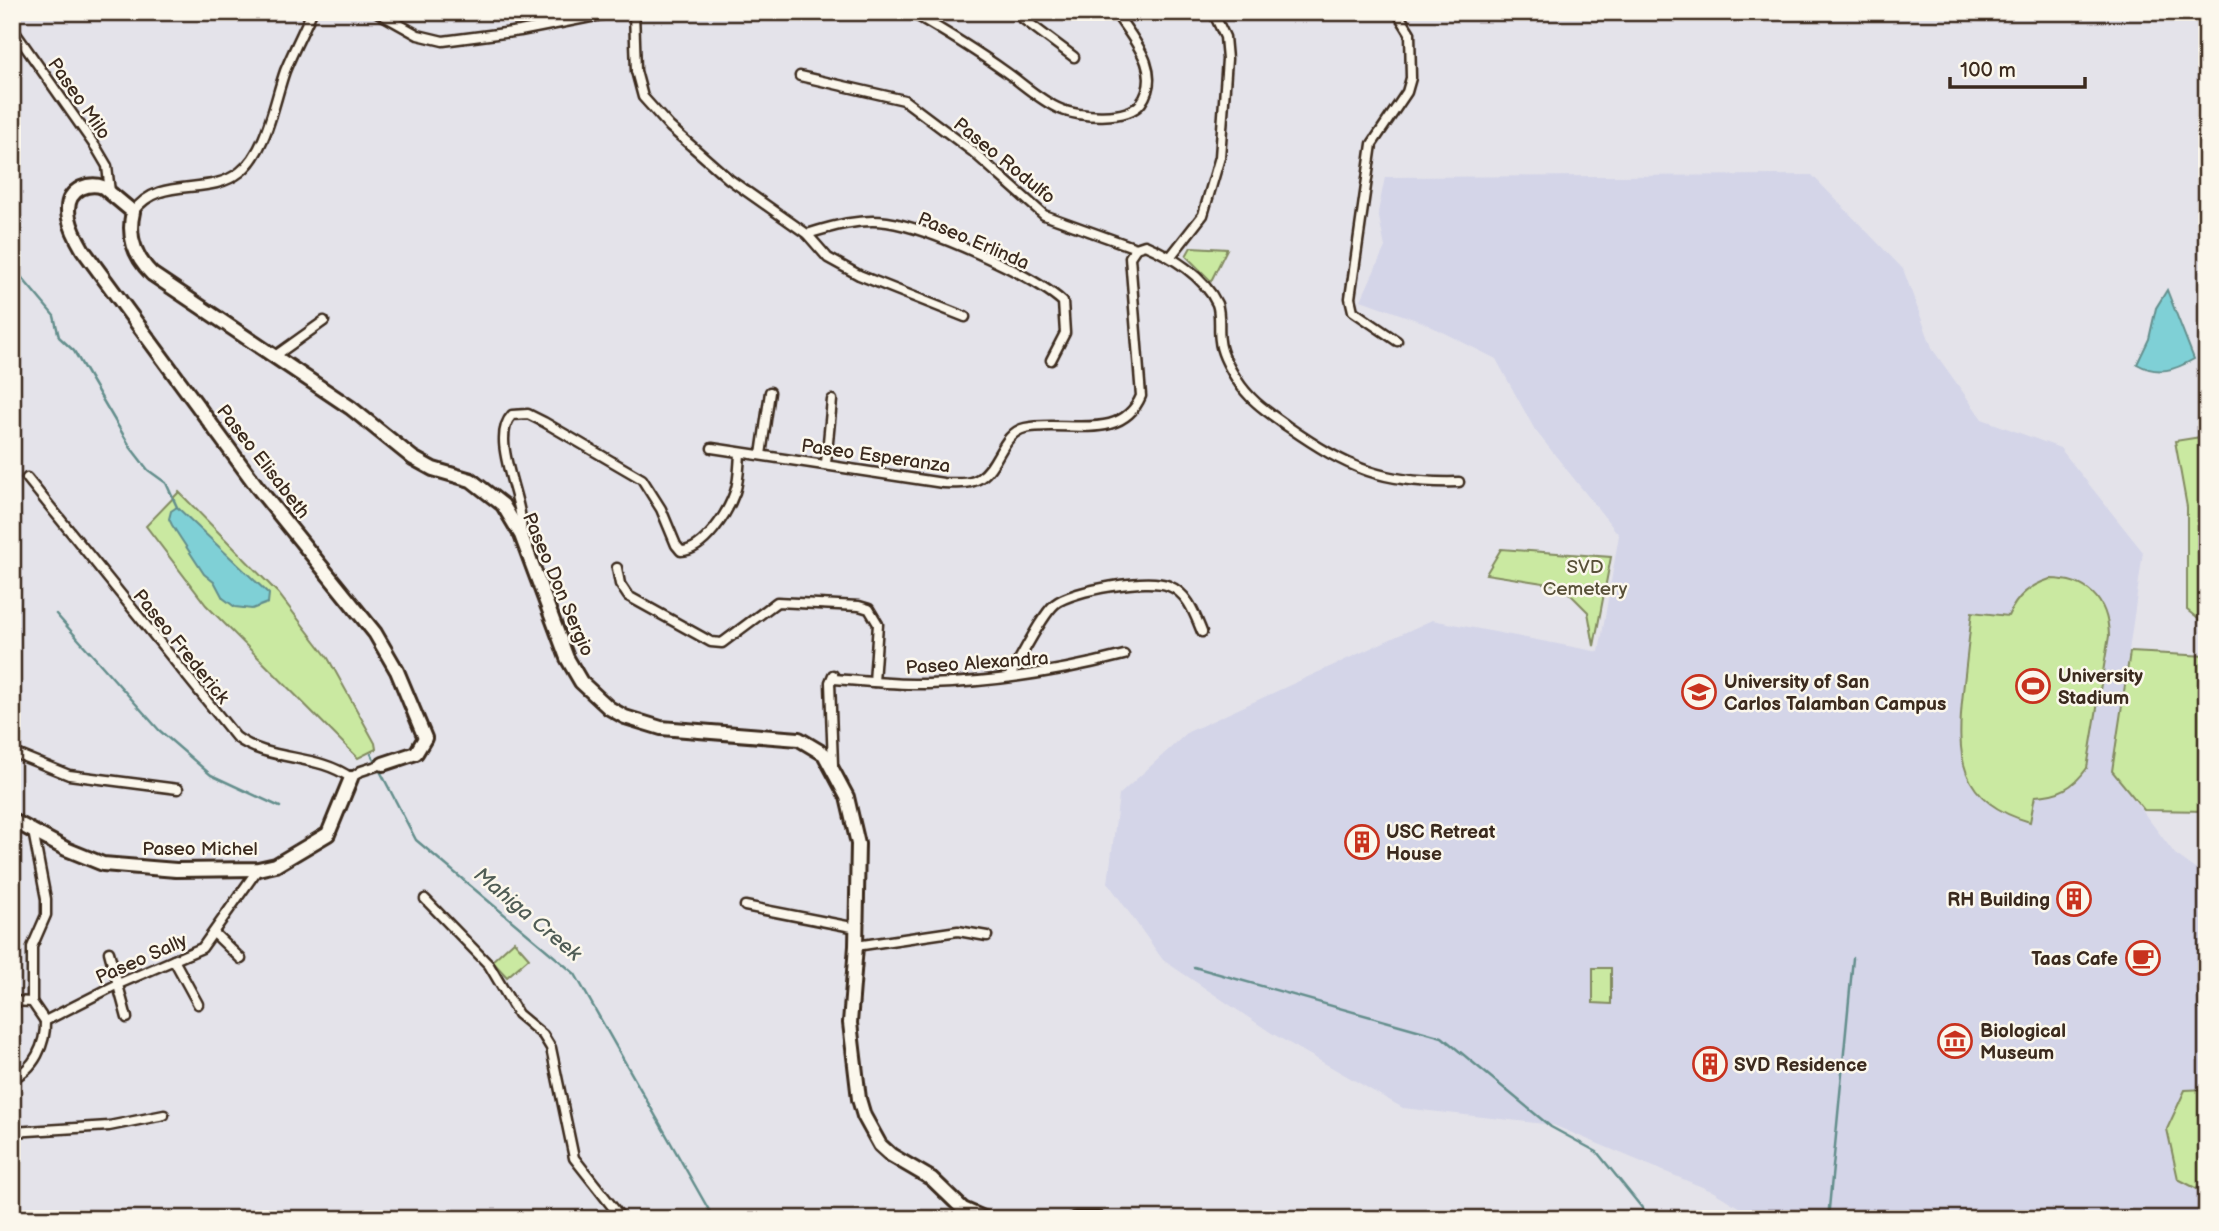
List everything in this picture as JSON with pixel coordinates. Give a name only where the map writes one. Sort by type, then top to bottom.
[{"type":"street","points":[[110,192],[133,212],[139,204],[157,192],[225,180],[247,165],[258,147],[286,68],[312,12]]},
{"type":"street","points":[[377,12],[418,35],[443,41],[520,31],[615,12]]},
{"type":"street","points":[[634,12],[636,71],[643,97],[670,127],[729,179],[807,234],[828,258],[859,275],[965,317]]},
{"type":"street","points":[[911,12],[958,38],[1057,108],[1077,115],[1096,116],[1130,112],[1141,105],[1150,79],[1149,65],[1115,12]]},
{"type":"street","points":[[1014,12],[1074,57]]},
{"type":"street","points":[[1171,256],[1203,215],[1220,157],[1227,59],[1225,37],[1213,12]]},
{"type":"street","points":[[1397,12],[1410,33],[1411,78],[1407,92],[1372,144],[1350,298],[1353,311],[1397,341]]},
{"type":"street","name":"Paseo Milo","points":[[12,27],[97,149],[107,166],[110,192]]},
{"type":"street","name":"Paseo Rodulfo","points":[[800,76],[904,100],[972,151],[1044,215],[1136,248],[1144,244],[1171,256],[1205,288],[1218,306],[1220,343],[1236,379],[1251,400],[1333,457],[1354,468],[1415,484],[1459,482]]},
{"type":"street","name":"Paseo Elisabeth","points":[[110,192],[91,185],[72,196],[69,220],[83,250],[258,488],[363,617],[402,682],[423,726],[424,743],[416,753],[351,778]]},
{"type":"street","name":"Paseo Don Sergio","points":[[133,212],[132,242],[145,267],[351,408],[413,458],[433,469],[462,476],[491,494],[509,513],[521,535],[567,658],[581,682],[609,708],[625,717],[661,728],[799,739],[818,748],[833,765],[849,804],[857,835],[857,928],[850,1023],[859,1099],[870,1130],[891,1155],[932,1179],[963,1209],[986,1219]]},
{"type":"street","name":"Paseo Erlinda","points":[[807,234],[858,222],[887,222],[937,238],[1020,275],[1063,302],[1065,333],[1051,360]]},
{"type":"street","name":"Paseo Esperanza","points":[[712,448],[943,483],[968,483],[981,478],[1012,434],[1026,428],[1081,428],[1122,419],[1135,411],[1141,396],[1130,257],[1136,248]]},
{"type":"street","points":[[275,356],[324,321]]},
{"type":"street","points":[[761,455],[770,392]]},
{"type":"street","points":[[826,464],[832,400]]},
{"type":"street","points":[[521,535],[522,517],[512,488],[506,443],[506,428],[512,415],[528,414],[642,479],[653,494],[681,551],[690,551],[699,545],[722,514],[735,492],[740,454]]},
{"type":"street","name":"Paseo Frederick","points":[[27,478],[236,737],[259,749],[336,768],[351,778]]},
{"type":"street","points":[[617,568],[620,584],[628,596],[711,642],[722,643],[777,602],[859,606],[869,609],[878,624],[874,682]]},
{"type":"street","points":[[1009,677],[1054,605],[1074,593],[1125,585],[1169,585],[1190,603],[1202,632]]},
{"type":"street","name":"Paseo Alexandra","points":[[833,765],[832,677],[926,684],[1054,673],[1124,655]]},
{"type":"street","points":[[12,752],[69,775],[178,789]]},
{"type":"street","name":"Paseo Michel","points":[[12,820],[103,864],[176,870],[258,869],[276,865],[328,834],[351,778]]},
{"type":"street","points":[[12,1078],[24,1073],[34,1059],[43,1043],[45,1021],[32,1002],[32,947],[46,915],[46,898],[33,831]]},
{"type":"street","name":"Paseo Sally","points":[[45,1021],[116,985],[202,948],[258,869]]},
{"type":"street","points":[[425,899],[489,965],[509,1002],[551,1048],[574,1158],[622,1219]]},
{"type":"street","points":[[745,906],[857,928]]},
{"type":"street","points":[[856,946],[958,931],[987,936]]},
{"type":"street","points":[[214,933],[241,959]]},
{"type":"street","points":[[108,952],[127,1018]]},
{"type":"street","points":[[174,960],[198,1004]]},
{"type":"street","points":[[12,1001],[32,1002]]},
{"type":"street","points":[[12,1132],[109,1126],[164,1115]]},
{"type":"street","points":[[1076,1219],[1098,1219]]},
{"type":"shaded area","name":"University of San Carlos Talamban Campus","points":[[1812,175],[1903,269],[1933,350],[1982,419],[2060,448],[2143,552],[2112,771],[2175,854],[2207,877],[2207,1219],[1758,1219],[1714,1192],[1553,1125],[1403,1108],[1273,1034],[1163,960],[1108,883],[1119,795],[1188,732],[1432,620],[1599,652],[1619,535],[1535,430],[1496,359],[1422,322],[1361,300],[1385,247],[1378,212],[1385,177]]},
{"type":"green space","points":[[1191,247],[1227,249],[1211,281],[1186,256]]},
{"type":"green space","points":[[2207,436],[2207,626],[2187,610],[2187,507],[2175,441]]},
{"type":"green space","points":[[179,492],[278,593],[328,658],[376,749],[358,758],[206,605],[146,526]]},
{"type":"green space","name":"SVD Cemetery","points":[[1501,549],[1611,557],[1594,646],[1588,612],[1562,586],[1486,574]]},
{"type":"green space","name":"University Stadium","points":[[2050,579],[2075,583],[2093,594],[2105,611],[2109,636],[2087,768],[2065,789],[2035,796],[2030,822],[2006,813],[1988,802],[1975,789],[1962,756],[1961,715],[1972,612],[2008,616],[2024,593]]},
{"type":"green space","points":[[2130,652],[2207,656],[2207,811],[2144,810],[2112,771]]},
{"type":"green space","points":[[514,941],[529,958],[507,977],[492,961]]},
{"type":"green space","points":[[1593,968],[1611,968],[1611,1004],[1593,1003]]},
{"type":"green space","points":[[2207,1089],[2207,1194],[2178,1179],[2167,1129],[2185,1090]]},
{"type":"water","points":[[2167,290],[2194,359],[2173,369],[2152,370],[2137,364],[2149,339],[2156,308]]},
{"type":"water","points":[[177,507],[269,594],[268,603],[252,609],[235,607],[223,598],[172,525],[169,519],[171,511]]},
{"type":"waterway","points":[[12,266],[54,316],[59,337],[74,351],[131,448],[148,470],[166,483],[177,507]]},
{"type":"waterway","points":[[56,614],[159,730],[211,775],[280,807]]},
{"type":"waterway","name":"Mahiga Creek","points":[[371,754],[376,763]]},
{"type":"waterway","name":"Mahiga Creek","points":[[379,769],[416,840],[575,974],[714,1219]]},
{"type":"waterway","points":[[1828,1219],[1853,958]]},
{"type":"waterway","points":[[1194,967],[1442,1037],[1551,1127],[1597,1152],[1651,1219]]},
{"type":"place","name":"University Stadium","points":[[2033,686]]},
{"type":"place","name":"University of San Carlos Talamban Campus","points":[[1699,692]]},
{"type":"place","name":"USC Retreat House","points":[[1362,842]]},
{"type":"place","name":"RH Building","points":[[2074,899]]},
{"type":"place","name":"Taas Cafe","points":[[2143,958]]},
{"type":"place","name":"Biological Museum","points":[[1955,1041]]},
{"type":"place","name":"SVD Residence","points":[[1710,1064]]}]
